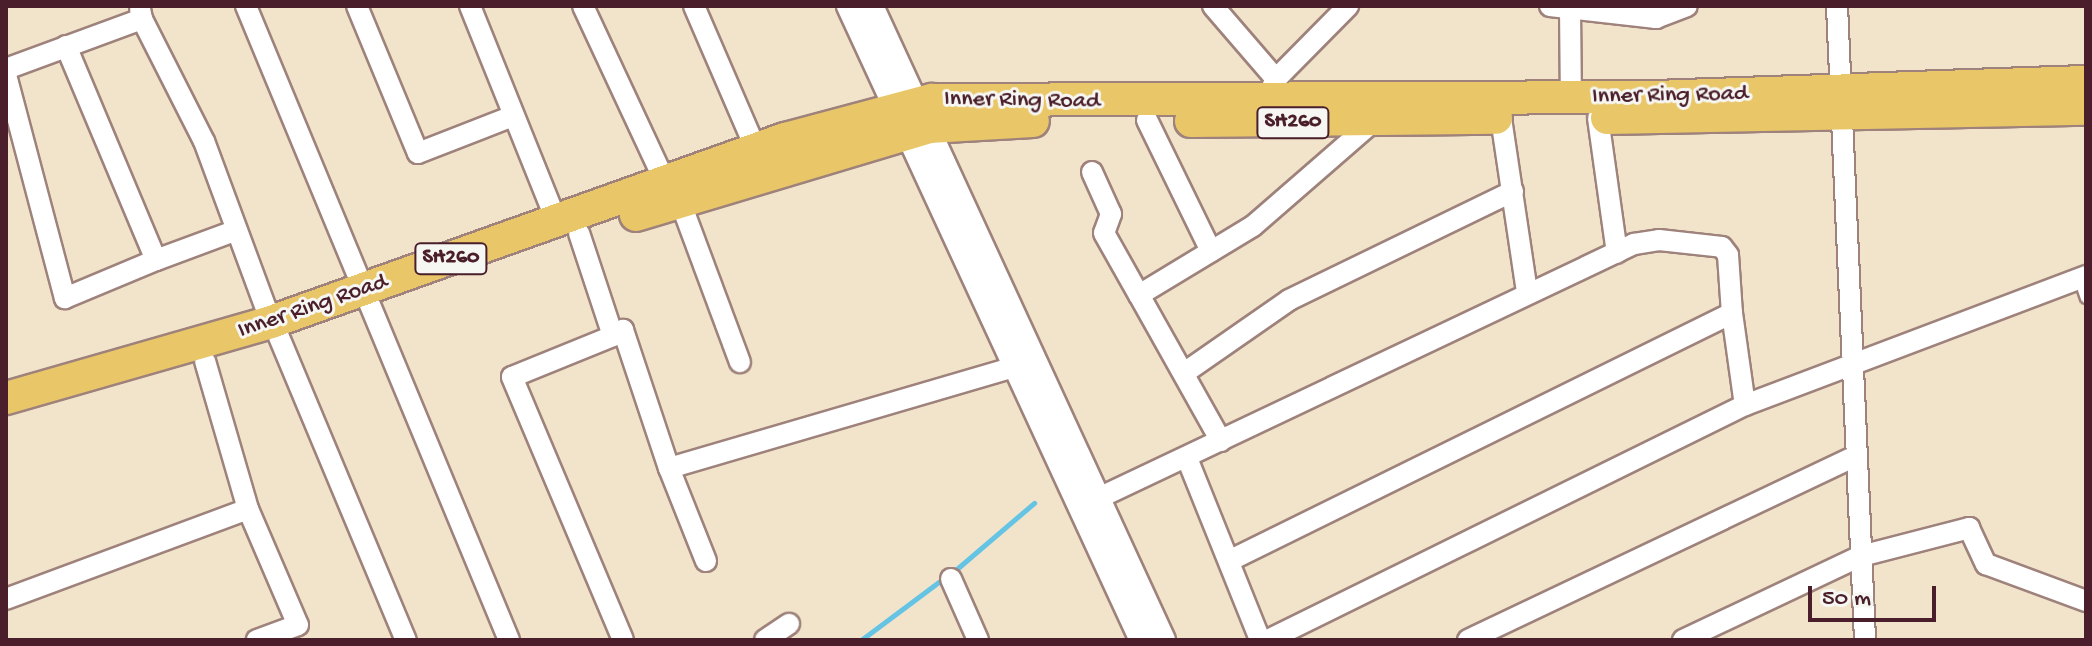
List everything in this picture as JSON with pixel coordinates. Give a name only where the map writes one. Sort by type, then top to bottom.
[{"type":"highway","name":"Inner Ring Road","points":[[673,191],[756,149],[912,119],[1271,89],[1570,79],[1838,105],[2086,109]]},
{"type":"highway","name":"Inner Ring Road","points":[[6,398],[275,329],[673,191],[912,119],[1369,125],[1501,118],[1598,118],[1838,105],[2086,82]]},
{"type":"highway","name":"Inner Ring Road","points":[[6,420],[205,361],[275,329]]},
{"type":"street","points":[[246,6],[370,297],[509,640]]},
{"type":"street","points":[[357,6],[418,153],[513,116]]},
{"type":"street","points":[[470,6],[513,116],[567,227],[613,336]]},
{"type":"street","points":[[583,6],[673,191],[740,362]]},
{"type":"street","points":[[694,6],[756,149]]},
{"type":"street","points":[[849,6],[912,119]]},
{"type":"street","points":[[871,6],[912,119],[1023,366],[1163,640]]},
{"type":"street","points":[[1213,6],[1271,89],[1348,6]]},
{"type":"street","points":[[1570,79],[1560,7],[1656,18],[1687,6]]},
{"type":"street","points":[[1837,6],[1838,105],[1865,640]]},
{"type":"street","points":[[6,69],[141,13],[204,141],[275,329],[406,640]]},
{"type":"street","points":[[66,46],[156,260]]},
{"type":"street","points":[[6,75],[65,298],[237,230]]},
{"type":"street","points":[[1501,118],[1527,293]]},
{"type":"street","points":[[1598,118],[1617,253]]},
{"type":"street","points":[[1147,120],[1211,251]]},
{"type":"street","points":[[1139,295],[1211,251],[1321,173],[1369,125]]},
{"type":"street","points":[[1092,172],[1111,214],[1104,233],[1187,371],[1221,441]]},
{"type":"street","points":[[1187,371],[1289,300],[1513,191]]},
{"type":"street","points":[[1090,502],[1527,293],[1617,253],[1659,240],[1722,247],[1745,405]]},
{"type":"street","points":[[1268,640],[1745,405],[1853,360],[2084,284]]},
{"type":"street","points":[[1233,559],[1732,313]]},
{"type":"street","points":[[623,640],[512,377],[623,330],[669,468],[706,561]]},
{"type":"street","points":[[205,361],[248,509],[302,633],[257,640]]},
{"type":"street","points":[[669,468],[1023,366]]},
{"type":"street","points":[[1468,640],[1856,456]]},
{"type":"street","points":[[1187,458],[1233,559],[1260,640]]},
{"type":"street","points":[[1090,502],[1142,640]]},
{"type":"street","points":[[6,599],[248,509]]},
{"type":"street","points":[[1683,640],[1861,556],[1969,528],[1986,564],[2086,601]]},
{"type":"street","points":[[951,579],[978,640]]},
{"type":"street","points":[[765,640],[789,624]]},
{"type":"waterway","points":[[952,573],[1034,503]]},
{"type":"waterway","points":[[861,640],[944,578]]}]
